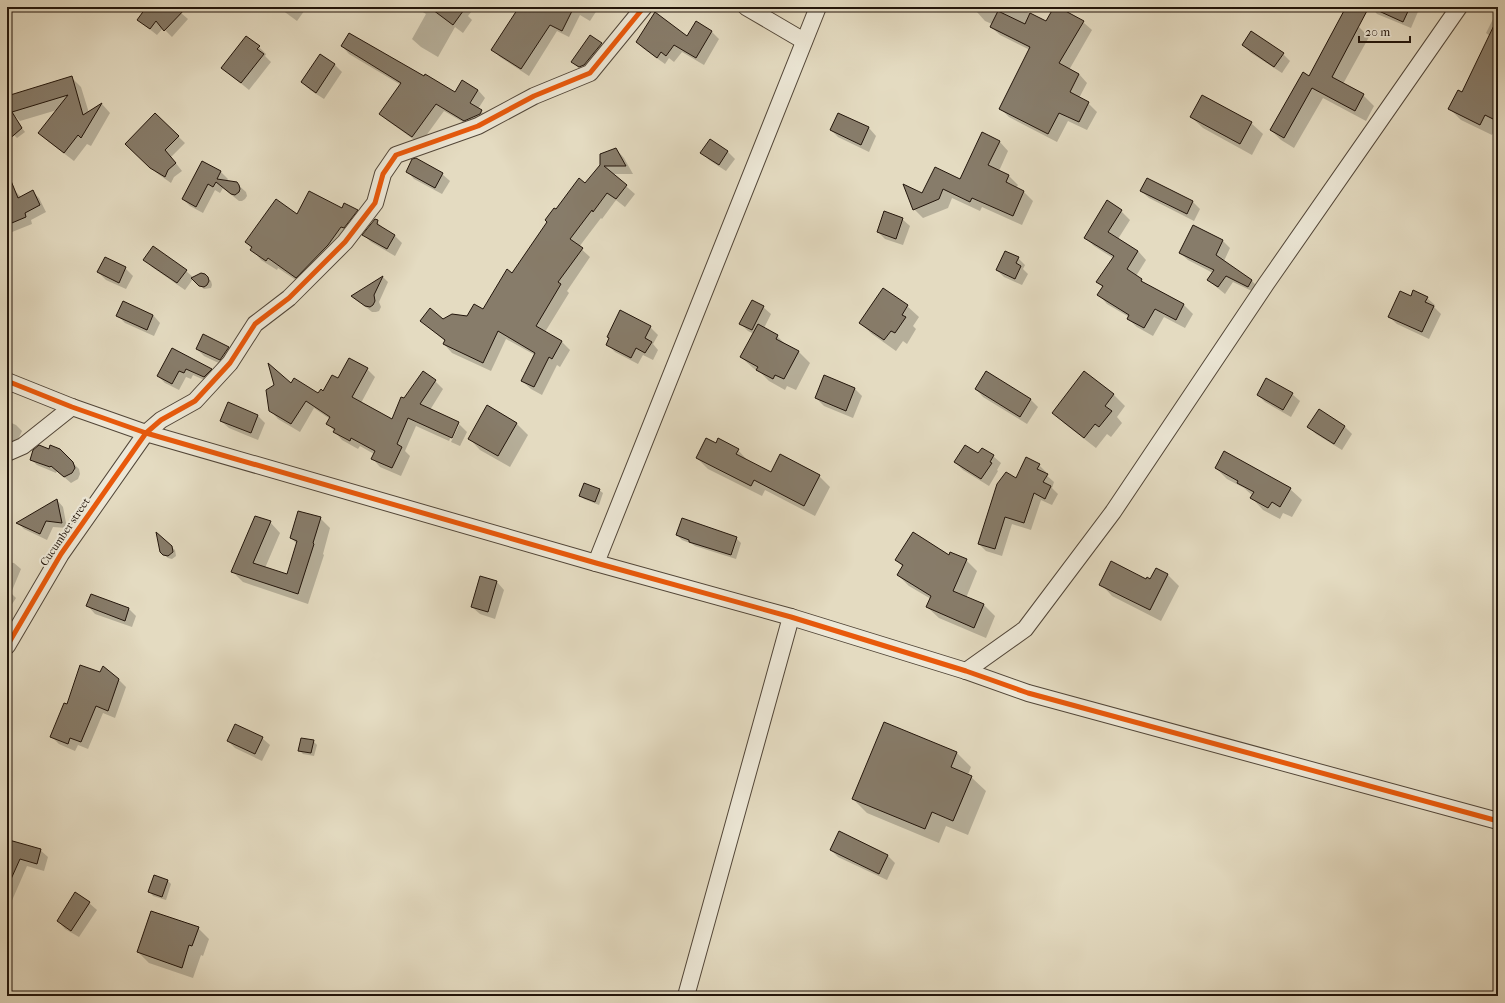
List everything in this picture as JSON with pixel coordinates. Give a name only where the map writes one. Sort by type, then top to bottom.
[{"type":"street","name":"Cucumber street","points":[[7,646],[61,554],[146,433],[161,420],[195,401],[230,363],[255,324],[289,298],[345,242],[375,203],[383,174],[396,155],[478,126],[534,96],[590,73],[644,7]]},
{"type":"street","points":[[746,7],[804,42]]},
{"type":"street","points":[[596,563],[818,7]]},
{"type":"street","points":[[966,671],[1025,628],[1113,512],[1266,284],[1459,7]]},
{"type":"street","points":[[7,381],[72,407],[146,433],[596,563],[791,617],[966,671],[1028,694],[1498,821]]},
{"type":"street","points":[[7,454],[23,446],[72,407]]},
{"type":"street","points":[[686,996],[791,617]]},
{"type":"building","points":[[144,7],[187,7],[164,31],[156,21],[150,29],[137,20],[145,9]]},
{"type":"building","points":[[429,7],[466,7],[453,25]]},
{"type":"building","points":[[519,7],[574,7],[562,31],[550,25],[521,69],[491,50]]},
{"type":"building","points":[[1054,7],[1058,7],[1084,21],[1059,63],[1079,74],[1070,92],[1089,102],[1079,122],[1059,113],[1048,134],[999,109],[1030,47],[990,27],[998,11],[1025,24],[1030,13],[1046,21]]},
{"type":"building","points":[[1346,7],[1369,7],[1332,77],[1364,94],[1355,111],[1312,88],[1284,138],[1270,130],[1303,72],[1309,76]]},
{"type":"building","points":[[1370,7],[1410,7],[1403,22]]},
{"type":"building","points":[[655,12],[687,36],[696,21],[712,31],[696,58],[674,45],[666,56],[661,52],[657,58],[636,42]]},
{"type":"building","points":[[1498,17],[1498,108],[1493,119],[1485,115],[1480,125],[1448,109],[1458,90],[1462,92]]},
{"type":"building","points":[[1251,31],[1284,53],[1274,67],[1242,45]]},
{"type":"building","points":[[349,33],[455,92],[462,80],[478,90],[470,103],[482,110],[480,114],[464,121],[436,104],[412,137],[379,114],[401,83],[341,46]]},
{"type":"building","points":[[590,35],[602,43],[584,65],[579,67],[571,62]]},
{"type":"building","points":[[246,36],[260,46],[257,49],[264,54],[241,83],[221,68]]},
{"type":"building","points":[[320,54],[335,64],[316,93],[301,82]]},
{"type":"building","points":[[72,76],[83,115],[102,103],[81,138],[78,135],[64,153],[38,133],[68,95],[12,112],[22,128],[7,141],[7,96]]},
{"type":"building","points":[[1202,95],[1252,122],[1240,144],[1190,117]]},
{"type":"building","points":[[155,113],[179,136],[165,150],[176,163],[168,170],[165,177],[150,168],[125,144]]},
{"type":"building","points":[[838,113],[869,127],[861,145],[830,130]]},
{"type":"building","points":[[982,132],[1000,141],[988,165],[1009,175],[1006,182],[1024,191],[1013,216],[972,198],[970,202],[943,189],[939,199],[913,210],[903,184],[922,193],[935,167],[960,179]]},
{"type":"building","points":[[710,139],[728,151],[719,165],[700,153]]},
{"type":"building","points":[[616,148],[626,166],[604,166],[627,185],[616,199],[607,193],[570,239],[583,248],[558,282],[561,284],[536,326],[562,341],[552,359],[549,357],[534,387],[521,381],[535,353],[498,331],[483,363],[443,344],[445,340],[420,321],[430,308],[443,319],[452,314],[467,316],[474,304],[483,309],[507,269],[512,273],[547,222],[545,220],[554,208],[556,209],[579,178],[585,183],[600,165],[600,154]]},
{"type":"building","points":[[416,158],[443,173],[435,188],[406,172],[412,159]]},
{"type":"building","points":[[202,161],[221,171],[217,179],[237,182],[240,189],[239,192],[235,195],[231,194],[216,182],[213,187],[208,184],[196,207],[182,199]]},
{"type":"building","points":[[7,171],[18,198],[33,190],[40,205],[25,213],[26,217],[7,225]]},
{"type":"building","points":[[1147,178],[1193,201],[1187,214],[1140,191]]},
{"type":"building","points":[[309,191],[342,208],[344,203],[358,210],[344,228],[341,227],[328,245],[296,278],[268,258],[266,261],[250,250],[252,247],[245,242],[276,199],[297,214]]},
{"type":"building","points":[[1107,200],[1122,210],[1108,232],[1138,251],[1127,269],[1142,279],[1141,281],[1184,304],[1176,320],[1155,309],[1144,328],[1127,319],[1129,315],[1097,295],[1103,286],[1096,282],[1114,256],[1084,238]]},
{"type":"building","points":[[884,211],[903,218],[896,239],[877,232]]},
{"type":"building","points":[[375,219],[378,220],[377,224],[395,235],[387,249],[362,235]]},
{"type":"building","points":[[1193,225],[1223,240],[1216,255],[1252,280],[1248,287],[1226,276],[1218,287],[1207,280],[1214,270],[1179,253]]},
{"type":"building","points":[[153,246],[187,270],[177,283],[143,260]]},
{"type":"building","points":[[1005,251],[1019,257],[1016,263],[1021,266],[1015,279],[996,270]]},
{"type":"building","points":[[105,257],[126,267],[119,283],[97,272]]},
{"type":"building","points":[[201,273],[208,277],[209,281],[204,287],[199,286],[191,278]]},
{"type":"building","points":[[383,276],[374,295],[375,301],[370,307],[365,306],[351,296]]},
{"type":"building","points":[[883,288],[908,305],[902,315],[906,317],[895,333],[891,331],[884,340],[859,323]]},
{"type":"building","points":[[1413,290],[1428,297],[1425,302],[1434,306],[1422,332],[1388,317],[1400,291],[1411,296]]},
{"type":"building","points":[[752,300],[764,306],[752,330],[739,324]]},
{"type":"building","points":[[123,301],[153,315],[147,330],[116,316]]},
{"type":"building","points":[[620,310],[651,326],[645,338],[652,342],[645,353],[636,348],[631,358],[606,345],[609,338],[607,337]]},
{"type":"building","points":[[758,324],[778,335],[776,339],[799,351],[784,379],[775,375],[773,379],[756,370],[758,367],[740,357]]},
{"type":"building","points":[[203,334],[229,347],[220,360],[196,349]]},
{"type":"building","points":[[172,348],[212,369],[204,377],[186,369],[184,373],[179,371],[172,384],[157,376]]},
{"type":"building","points":[[349,358],[368,368],[352,397],[392,419],[401,397],[404,398],[423,371],[436,380],[420,404],[459,422],[452,438],[408,418],[397,444],[402,447],[392,468],[371,459],[375,451],[351,438],[350,441],[333,432],[335,429],[326,424],[330,417],[306,401],[291,424],[269,411],[266,390],[274,385],[268,363],[291,383],[294,378],[318,393],[321,389],[323,391],[332,375],[338,378]]},
{"type":"building","points":[[986,371],[1031,399],[1020,417],[975,389]]},
{"type":"building","points":[[1084,371],[1114,394],[1105,406],[1112,411],[1099,427],[1095,424],[1084,438],[1052,413]]},
{"type":"building","points":[[824,375],[855,388],[846,411],[815,398]]},
{"type":"building","points":[[1266,378],[1293,393],[1283,410],[1257,395]]},
{"type":"building","points":[[228,402],[258,415],[251,433],[220,421]]},
{"type":"building","points":[[487,405],[517,423],[498,456],[468,439]]},
{"type":"building","points":[[1319,409],[1345,426],[1334,444],[1307,427]]},
{"type":"building","points":[[706,438],[716,443],[718,438],[739,449],[736,454],[771,472],[780,454],[820,475],[804,506],[754,480],[751,486],[696,458]]},
{"type":"building","points":[[39,445],[49,449],[50,445],[60,449],[73,462],[75,468],[72,473],[64,477],[51,466],[50,467],[30,460],[33,450]]},
{"type":"building","points":[[965,445],[978,453],[982,448],[994,455],[990,462],[992,463],[981,479],[954,462]]},
{"type":"building","points":[[1224,451],[1291,488],[1280,507],[1272,502],[1268,508],[1250,498],[1254,492],[1237,483],[1238,481],[1215,468]]},
{"type":"building","points":[[1026,457],[1040,464],[1037,469],[1048,474],[1043,482],[1051,486],[1045,499],[1034,493],[1024,523],[1005,517],[995,549],[978,544],[997,484],[1006,472],[1016,478]]},
{"type":"building","points":[[584,483],[600,489],[595,502],[579,496]]},
{"type":"building","points":[[57,499],[62,523],[46,521],[40,534],[16,523]]},
{"type":"building","points":[[298,511],[321,517],[298,594],[231,572],[255,516],[271,521],[253,563],[287,574],[297,541],[290,538]]},
{"type":"building","points":[[682,518],[737,537],[731,555],[689,542],[689,540],[676,535]]},
{"type":"building","points":[[156,532],[172,546],[173,552],[168,556],[163,555],[160,552]]},
{"type":"building","points":[[913,532],[949,555],[950,552],[967,559],[953,591],[984,604],[974,628],[926,607],[931,596],[897,575],[903,565],[895,560]]},
{"type":"building","points":[[1111,561],[1146,579],[1147,577],[1150,579],[1156,568],[1168,574],[1150,610],[1099,585]]},
{"type":"building","points":[[480,576],[497,581],[488,612],[471,607]]},
{"type":"building","points":[[91,594],[129,608],[125,621],[86,606]]},
{"type":"building","points":[[80,665],[100,672],[103,666],[119,679],[108,711],[96,706],[81,742],[70,738],[68,744],[50,737],[64,703],[67,704]]},
{"type":"building","points":[[884,722],[957,752],[951,767],[972,776],[953,821],[932,812],[925,829],[852,799]]},
{"type":"building","points":[[235,724],[263,737],[255,754],[227,741]]},
{"type":"building","points":[[301,738],[314,740],[311,753],[298,751]]},
{"type":"building","points":[[839,831],[888,855],[879,874],[830,850]]},
{"type":"building","points":[[9,840],[41,849],[37,864],[20,859],[7,888],[7,847]]},
{"type":"building","points":[[154,875],[168,880],[162,897],[148,892]]},
{"type":"building","points":[[75,892],[90,902],[71,931],[57,921]]},
{"type":"building","points":[[151,911],[199,927],[192,946],[189,945],[182,968],[137,952]]},
{"type":"cycle path","points":[[7,646],[61,554],[146,433],[161,420],[195,401],[230,363],[255,324],[289,298],[345,242],[375,203],[383,174],[396,155],[478,126],[534,96],[590,73],[644,7]]},
{"type":"cycle path","points":[[7,381],[72,407],[146,433],[596,563],[791,617],[966,671],[1028,693],[1498,821]]}]
